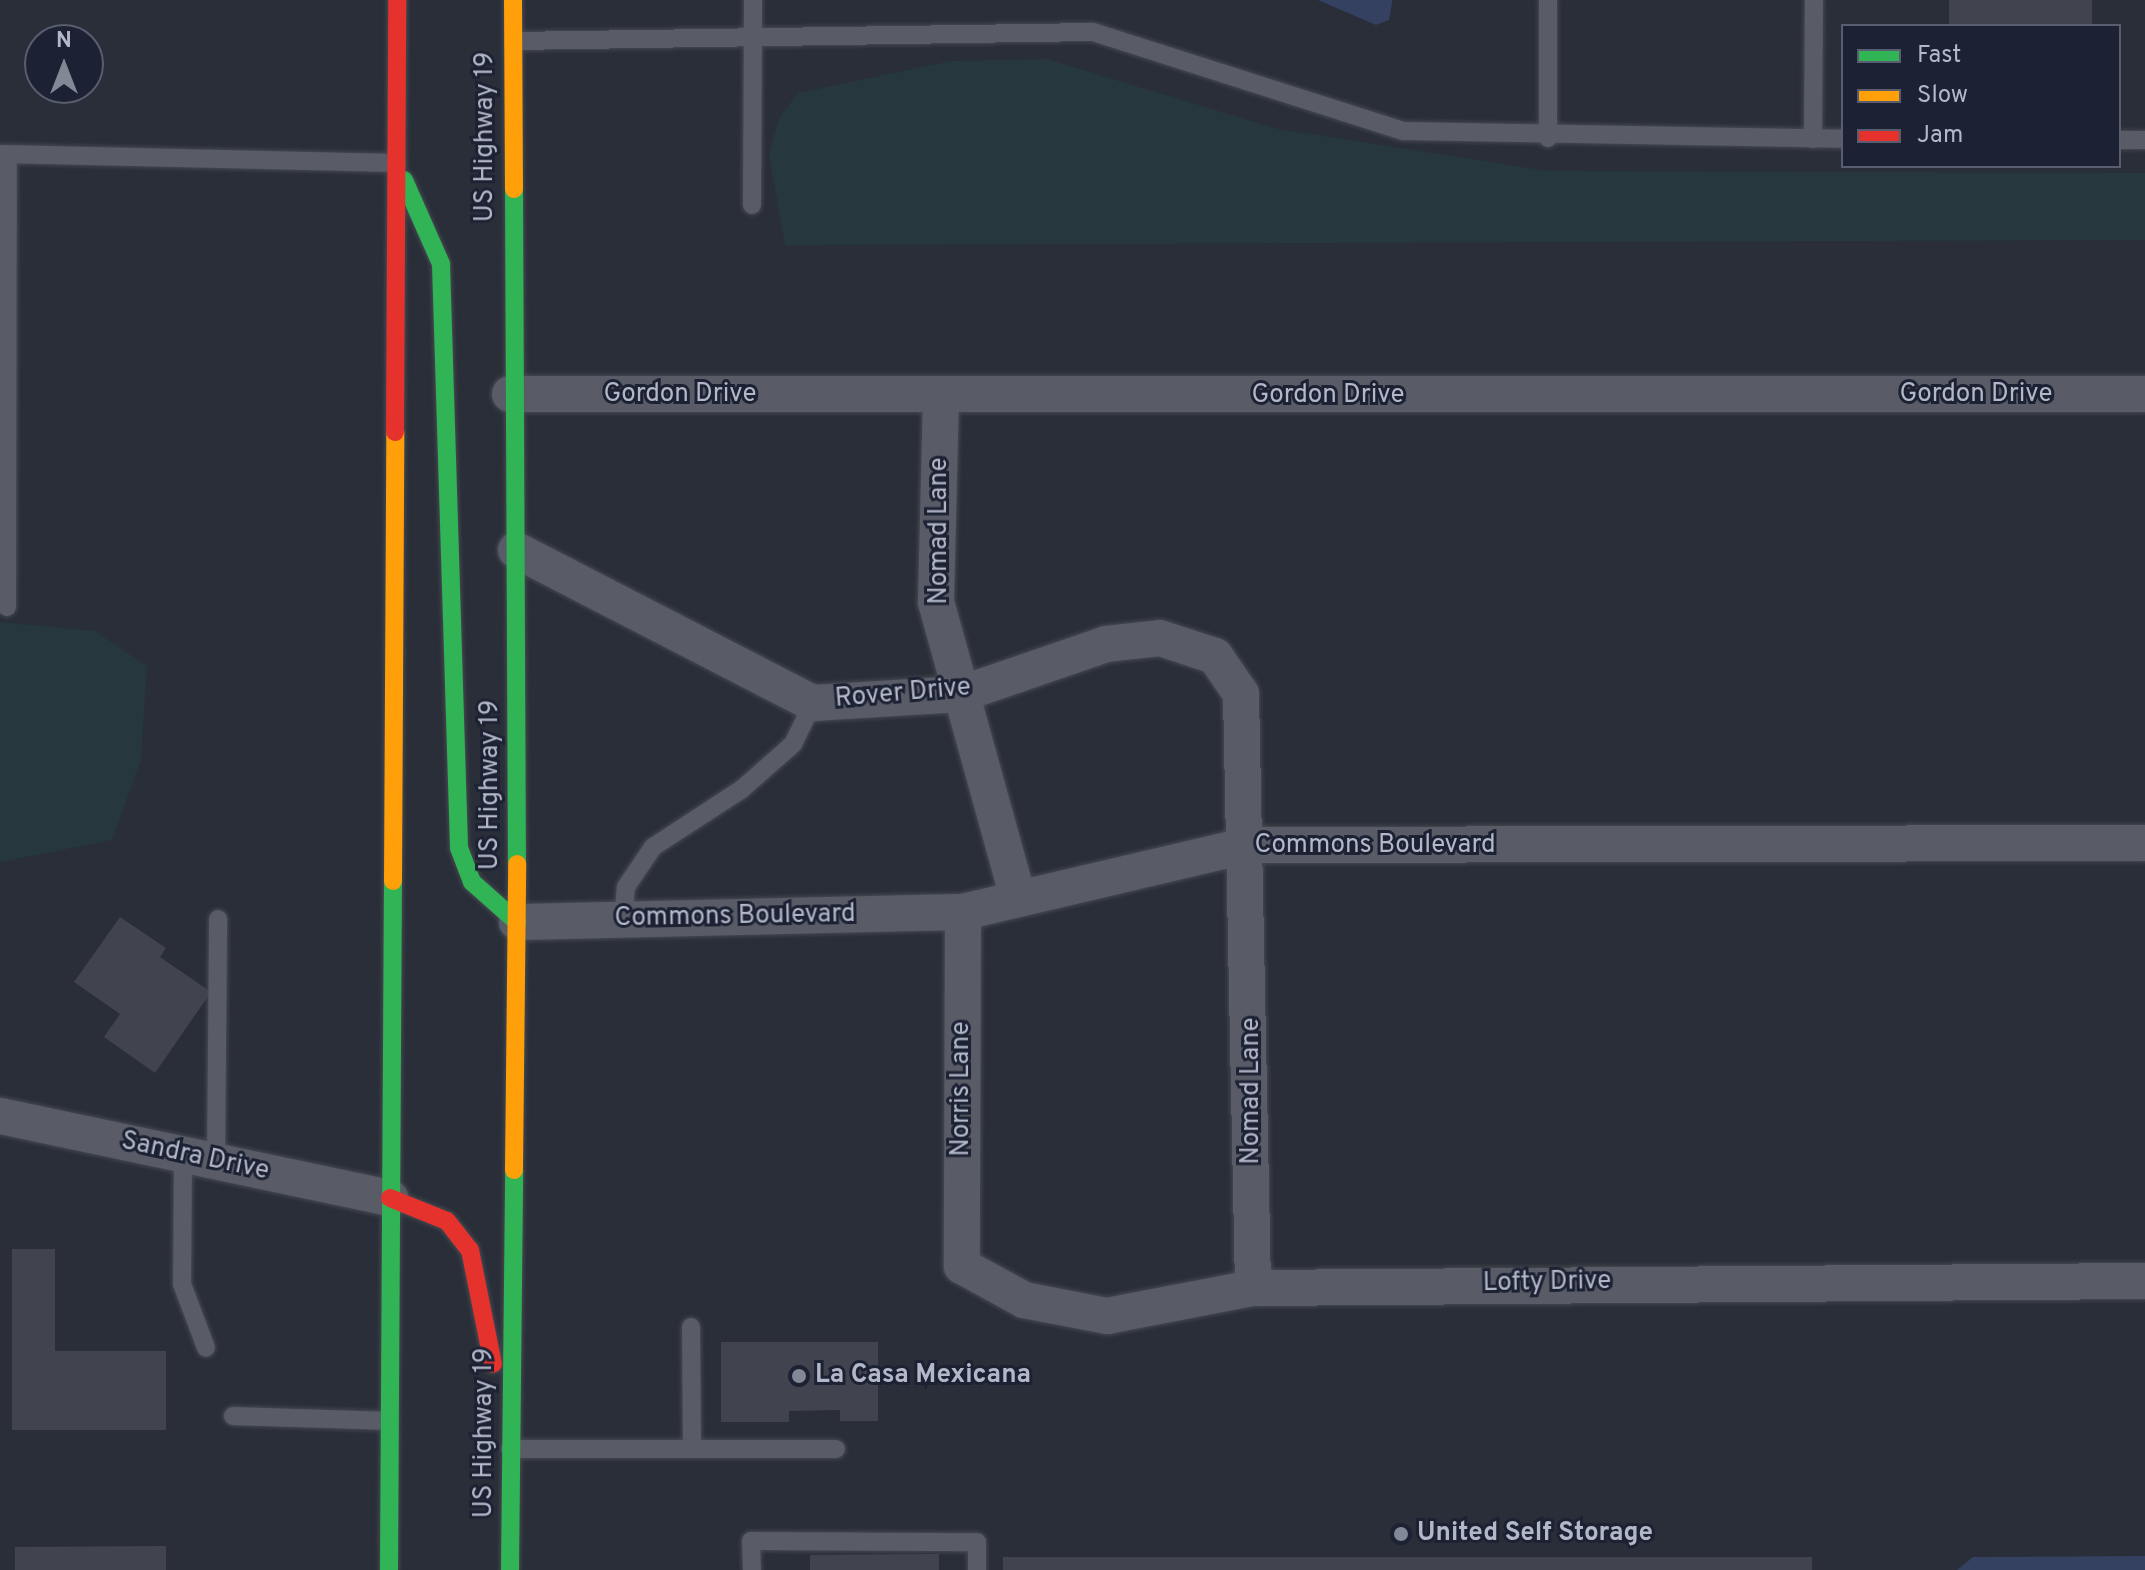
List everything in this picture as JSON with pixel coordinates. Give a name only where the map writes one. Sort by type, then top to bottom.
[{"type":"highway","points":[[389,1570],[397,0]]},
{"type":"highway","name":"US Highway 19","points":[[510,1570],[517,922],[516,550],[510,394],[513,0]]},
{"type":"highway","points":[[397,163],[441,264],[459,848],[472,882],[517,922]]},
{"type":"highway","points":[[390,1198],[447,1221],[470,1250],[510,1449]]},
{"type":"street","name":"Gordon Drive","points":[[510,394],[2145,394]]},
{"type":"street","name":"Nomad Lane","points":[[941,396],[936,602],[961,694],[979,735],[1017,895]]},
{"type":"street","name":"Rover Drive","points":[[516,550],[813,703],[961,694],[1106,644],[1160,638],[1215,656],[1241,694],[1249,845]]},
{"type":"street","name":"Commons Boulevard","points":[[517,922],[963,912],[1017,895],[1249,845],[2145,843]]},
{"type":"street","name":"Nomad Lane","points":[[1249,845],[1253,1288]]},
{"type":"street","name":"Norris Lane","points":[[962,1266],[963,912]]},
{"type":"street","name":"Sandra Drive","points":[[0,1116],[390,1198]]},
{"type":"street","name":"Lofty Drive","points":[[962,1266],[1024,1300],[1107,1316],[1253,1288],[2145,1281]]},
{"type":"lane","points":[[752,205],[753,0]]},
{"type":"lane","points":[[1548,0],[1548,138]]},
{"type":"lane","points":[[1813,139],[1814,0]]},
{"type":"lane","points":[[513,41],[753,41],[1093,32],[1404,131],[1548,138],[1841,139]]},
{"type":"lane","points":[[2121,140],[2145,140]]},
{"type":"lane","points":[[7,607],[4,156],[397,163]]},
{"type":"lane","points":[[623,920],[626,887],[653,847],[793,744],[813,703]]},
{"type":"lane","points":[[206,1348],[182,1284],[199,1158],[218,919]]},
{"type":"lane","points":[[691,1327],[692,1449]]},
{"type":"lane","points":[[233,1416],[390,1421]]},
{"type":"lane","points":[[510,1449],[836,1449]]},
{"type":"lane","points":[[752,1570],[751,1541],[977,1542],[977,1570]]},
{"type":"shaded area","points":[[1047,59],[1278,129],[1548,171],[2145,173],[2145,240],[785,245],[769,155],[779,118],[798,93],[951,61]]},
{"type":"shaded area","points":[[0,622],[95,631],[147,666],[141,760],[112,840],[0,862]]},
{"type":"water","points":[[1318,0],[1392,0],[1392,3],[1389,20],[1376,25]]},
{"type":"water","points":[[2145,1556],[2145,1570],[1957,1570],[1973,1557]]},
{"type":"building","points":[[1949,0],[2092,0],[2092,24],[1949,24]]},
{"type":"building","points":[[120,917],[166,948],[160,957],[211,992],[155,1073],[104,1037],[120,1014],[74,982]]},
{"type":"building","points":[[12,1249],[55,1249],[55,1351],[166,1351],[166,1430],[12,1430]]},
{"type":"building","name":"La Casa Mexicana","points":[[721,1342],[878,1342],[878,1421],[840,1421],[840,1410],[789,1411],[789,1422],[721,1422]]},
{"type":"building","points":[[166,1546],[166,1570],[15,1570],[15,1547]]},
{"type":"building","points":[[939,1554],[939,1570],[810,1570],[810,1555]]},
{"type":"building","points":[[1003,1557],[1812,1557],[1812,1570],[1003,1570]]},
{"type":"traffic: fast","points":[[404,180],[441,264],[459,848],[472,882],[517,922]]},
{"type":"traffic: fast","points":[[514,189],[517,864]]},
{"type":"traffic: fast","points":[[389,1570],[393,881]]},
{"type":"traffic: fast","points":[[510,1570],[514,1170]]},
{"type":"traffic: slow","points":[[513,0],[514,189]]},
{"type":"traffic: slow","points":[[393,881],[395,432]]},
{"type":"traffic: slow","points":[[514,1170],[517,864]]},
{"type":"traffic: jam","points":[[395,432],[397,0]]},
{"type":"traffic: jam","points":[[390,1198],[447,1221],[470,1250],[493,1364]]},
{"type":"place","name":"La Casa Mexicana","points":[[799,1376]]},
{"type":"place","name":"United Self Storage","points":[[1401,1534]]}]
